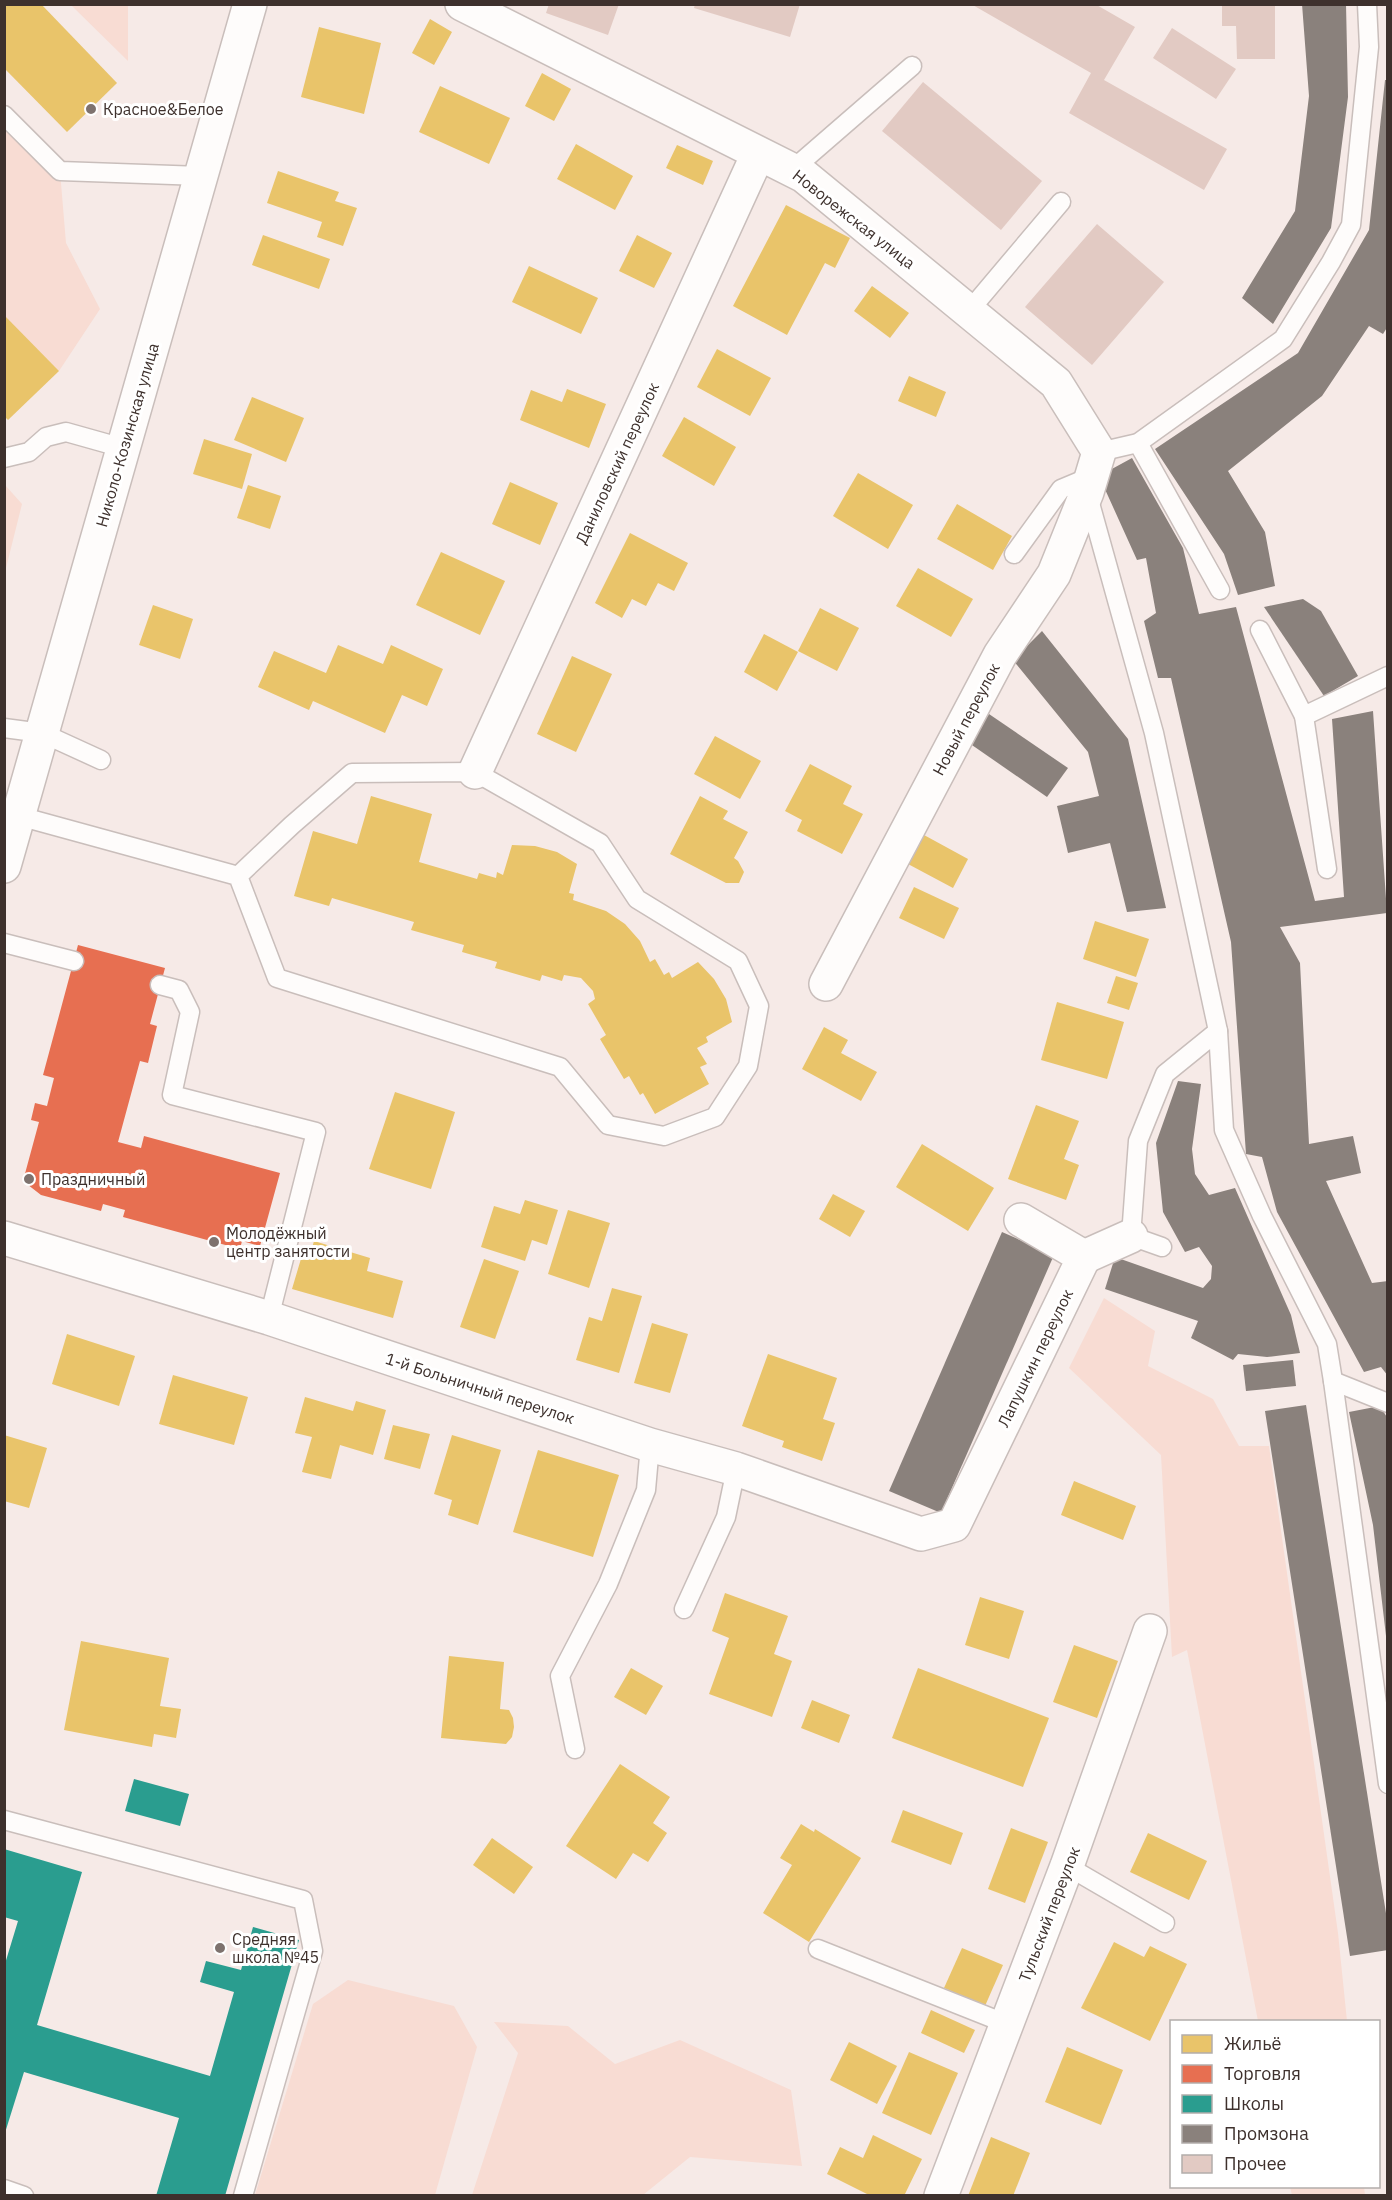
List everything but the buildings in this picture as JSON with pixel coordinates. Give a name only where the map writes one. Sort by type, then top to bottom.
[{"type":"street","name":"Николо-Козинская улица","points":[[4,866],[250,4]]},
{"type":"street","name":"Новорежская улица","points":[[462,4],[804,176],[1056,383],[1092,473]]},
{"type":"street","name":"Даниловский переулок","points":[[475,772],[758,154]]},
{"type":"street","name":"Новый переулок","points":[[826,984],[1000,655],[1054,574],[1092,473]]},
{"type":"street","points":[[1021,1220],[1084,1257],[1131,1236]]},
{"type":"street","name":"1-й Больничный переулок","points":[[4,1238],[269,1318],[650,1445],[736,1469],[921,1534],[954,1525]]},
{"type":"street","name":"Лапушкин переулок","points":[[954,1525],[1084,1257]]},
{"type":"street","name":"Тульский переулок","points":[[941,2196],[1067,1866],[1150,1631]]},
{"type":"lane","points":[[1014,554],[1061,489],[1092,473],[1138,443],[1283,339],[1351,225],[1369,46],[1367,4]]},
{"type":"lane","points":[[792,170],[912,66]]},
{"type":"lane","points":[[4,115],[60,171],[201,176]]},
{"type":"lane","points":[[969,311],[1060,202]]},
{"type":"lane","points":[[4,458],[29,452],[46,437],[66,432],[123,448]]},
{"type":"lane","points":[[1138,443],[1220,590]]},
{"type":"lane","points":[[1092,473],[1155,733],[1218,1031],[1224,1130],[1262,1216],[1327,1344],[1388,1784]]},
{"type":"lane","points":[[1260,630],[1304,716],[1327,869]]},
{"type":"lane","points":[[1304,716],[1388,676]]},
{"type":"lane","points":[[4,728],[42,733],[101,760]]},
{"type":"lane","points":[[475,772],[600,843],[637,899],[738,961],[759,1006],[748,1066],[716,1117],[664,1136],[608,1125],[560,1067],[277,978],[238,876],[352,773],[475,772]]},
{"type":"lane","points":[[19,816],[238,876]]},
{"type":"lane","points":[[4,942],[74,961]]},
{"type":"lane","points":[[160,985],[179,990],[190,1012],[172,1095],[316,1132],[269,1318]]},
{"type":"lane","points":[[1162,1247],[1131,1236],[1138,1141],[1165,1074],[1218,1031]]},
{"type":"lane","points":[[1333,1381],[1388,1402]]},
{"type":"lane","points":[[575,1749],[560,1676],[608,1584],[646,1490],[650,1445]]},
{"type":"lane","points":[[684,1609],[726,1517],[736,1469]]},
{"type":"lane","points":[[4,1820],[303,1900],[313,1951],[243,2196]]},
{"type":"lane","points":[[1067,1866],[1165,1923]]},
{"type":"lane","points":[[818,1949],[1007,2024]]},
{"type":"lane","points":[[4,2189],[24,2196]]},
{"type":"shaded area","points":[[71,5],[128,5],[128,61]]},
{"type":"shaded area","points":[[5,115],[60,171],[66,243],[100,309],[59,371],[5,317]]},
{"type":"shaded area","points":[[5,485],[22,504],[5,572]]},
{"type":"shaded area","points":[[1104,1298],[1155,1331],[1148,1366],[1213,1399],[1239,1446],[1269,1446],[1338,1933],[1347,2020],[1258,2020],[1187,1650],[1172,1657],[1161,1455],[1069,1368]]},
{"type":"shaded area","points":[[348,1980],[454,2006],[477,2047],[435,2195],[255,2195],[313,2004]]},
{"type":"shaded area","points":[[494,2022],[568,2026],[615,2064],[680,2040],[791,2090],[802,2166],[690,2157],[643,2195],[472,2195],[518,2053]]},
{"type":"shaded area","points":[[1290,2188],[1364,2188],[1365,2195],[1292,2195]]},
{"type":"place","name":"Красное&Белое","points":[[91,109]]},
{"type":"place","name":"Праздничный","points":[[29,1179]]},
{"type":"place","name":"Молодёжный центр занятости","points":[[214,1242]]},
{"type":"place","name":"Средняя школа №45","points":[[220,1948]]}]
